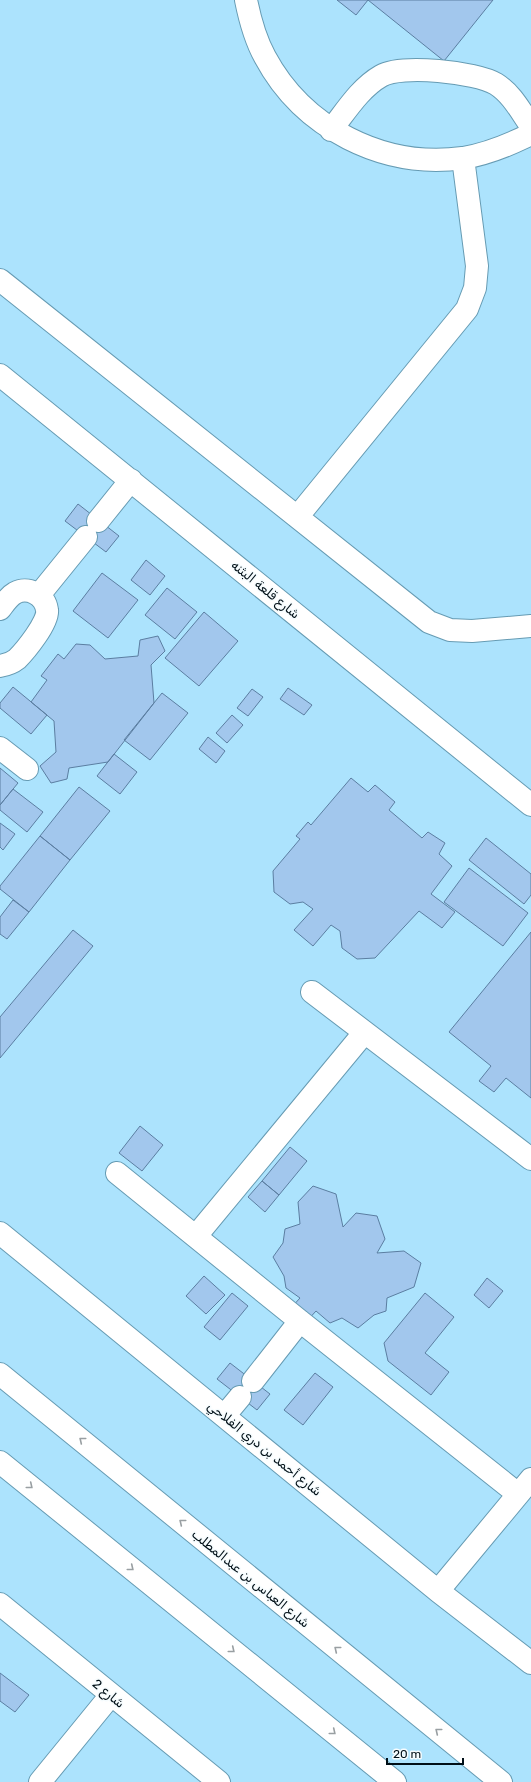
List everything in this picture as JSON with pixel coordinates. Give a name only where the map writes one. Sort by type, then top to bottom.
[{"type":"street","points":[[246,0],[251,26],[264,57],[282,85],[305,109],[331,130],[362,145],[395,156],[429,160],[463,158],[500,149],[531,134]]},
{"type":"street","points":[[331,130],[371,82],[389,73],[409,70],[467,74],[483,78],[497,85],[509,96],[531,126]]},
{"type":"street","points":[[298,516],[467,309],[475,288],[477,266],[463,158]]},
{"type":"street","points":[[0,280],[298,516],[429,622],[450,630],[472,631],[531,626]]},
{"type":"street","name":"شارع قلعة البثنه","points":[[0,375],[531,805]]},
{"type":"street","points":[[39,595],[131,480]]},
{"type":"street","points":[[0,609],[14,593],[23,591],[39,595],[45,602],[48,611],[46,620],[17,659],[10,664],[0,666]]},
{"type":"street","points":[[0,748],[27,769]]},
{"type":"street","points":[[312,992],[531,1159]]},
{"type":"street","points":[[196,1236],[364,1033]]},
{"type":"street","points":[[117,1173],[300,1321],[525,1486],[438,1591]]},
{"type":"street","name":"شارع أحمد بن دري الفلاحي","points":[[0,1233],[225,1415],[438,1591],[530,1659]]},
{"type":"street","points":[[225,1415],[300,1321]]},
{"type":"street","name":"شارع العباس بن عبدالمطلب","points":[[0,1374],[501,1782]]},
{"type":"street","points":[[0,1462],[395,1782]]},
{"type":"street","name":"شارع 2","points":[[0,1604],[219,1782]]},
{"type":"street","points":[[40,1782],[111,1695]]},
{"type":"building","points":[[337,0],[368,0],[356,15]]},
{"type":"building","points":[[368,0],[493,0],[444,61]]},
{"type":"building","points":[[78,504],[119,536],[106,552],[65,521]]},
{"type":"building","points":[[146,560],[165,576],[150,595],[131,580]]},
{"type":"building","points":[[102,573],[138,600],[108,638],[73,611]]},
{"type":"building","points":[[167,588],[197,612],[175,639],[145,615]]},
{"type":"building","points":[[204,612],[238,641],[199,686],[165,658]]},
{"type":"building","points":[[158,636],[165,651],[151,665],[154,703],[108,762],[69,768],[67,779],[51,783],[40,766],[56,752],[54,721],[31,702],[47,680],[41,676],[58,654],[64,659],[76,644],[90,645],[105,659],[138,656],[140,640]]},
{"type":"building","points":[[13,687],[47,715],[31,734],[0,708],[0,703]]},
{"type":"building","points":[[288,688],[312,705],[304,715],[280,699]]},
{"type":"building","points":[[252,689],[263,697],[248,716],[237,708]]},
{"type":"building","points":[[162,693],[188,713],[150,760],[124,740]]},
{"type":"building","points":[[232,715],[243,725],[227,743],[216,733]]},
{"type":"building","points":[[208,737],[225,751],[216,763],[199,749]]},
{"type":"building","points":[[114,754],[137,772],[120,794],[97,776]]},
{"type":"building","points":[[0,768],[18,783],[0,805]]},
{"type":"building","points":[[351,778],[368,792],[375,785],[395,802],[389,810],[422,838],[428,832],[445,843],[439,854],[452,866],[431,894],[455,912],[442,928],[419,911],[375,958],[357,959],[342,948],[340,931],[331,925],[313,946],[294,930],[313,909],[303,902],[290,904],[274,892],[273,871],[300,839],[296,836],[308,822],[311,825]]},
{"type":"building","points":[[79,787],[110,811],[70,860],[40,836]]},
{"type":"building","points":[[13,789],[43,812],[27,832],[0,810],[0,805]]},
{"type":"building","points":[[0,823],[15,834],[3,850],[0,847]]},
{"type":"building","points":[[40,836],[70,860],[29,912],[0,889],[0,886]]},
{"type":"building","points":[[486,838],[531,874],[531,895],[524,904],[469,860]]},
{"type":"building","points":[[469,868],[528,913],[503,946],[444,902]]},
{"type":"building","points":[[13,900],[29,912],[7,939],[0,934],[0,917]]},
{"type":"building","points":[[73,930],[93,946],[0,1058],[0,1017]]},
{"type":"building","points":[[531,932],[531,1098],[506,1078],[494,1092],[479,1081],[491,1066],[449,1032]]},
{"type":"building","points":[[140,1126],[163,1145],[142,1171],[119,1153]]},
{"type":"building","points":[[290,1147],[307,1161],[279,1195],[262,1181]]},
{"type":"building","points":[[262,1181],[279,1195],[265,1212],[248,1197]]},
{"type":"building","points":[[313,1186],[336,1194],[343,1227],[356,1213],[377,1216],[385,1239],[377,1253],[404,1251],[421,1263],[414,1287],[387,1298],[386,1311],[374,1315],[358,1328],[342,1318],[330,1323],[316,1311],[306,1322],[290,1309],[300,1298],[286,1288],[284,1276],[273,1257],[283,1243],[285,1229],[300,1224],[298,1202]]},
{"type":"building","points":[[204,1276],[225,1295],[206,1314],[186,1296]]},
{"type":"building","points":[[487,1278],[503,1291],[489,1308],[474,1295]]},
{"type":"building","points":[[232,1293],[248,1306],[220,1340],[204,1327]]},
{"type":"building","points":[[425,1293],[454,1317],[425,1353],[449,1372],[431,1395],[388,1361],[384,1343]]},
{"type":"building","points":[[230,1363],[270,1394],[257,1410],[217,1379]]},
{"type":"building","points":[[315,1373],[333,1387],[303,1425],[284,1410]]},
{"type":"building","points":[[0,1673],[29,1695],[15,1712],[0,1701]]}]
